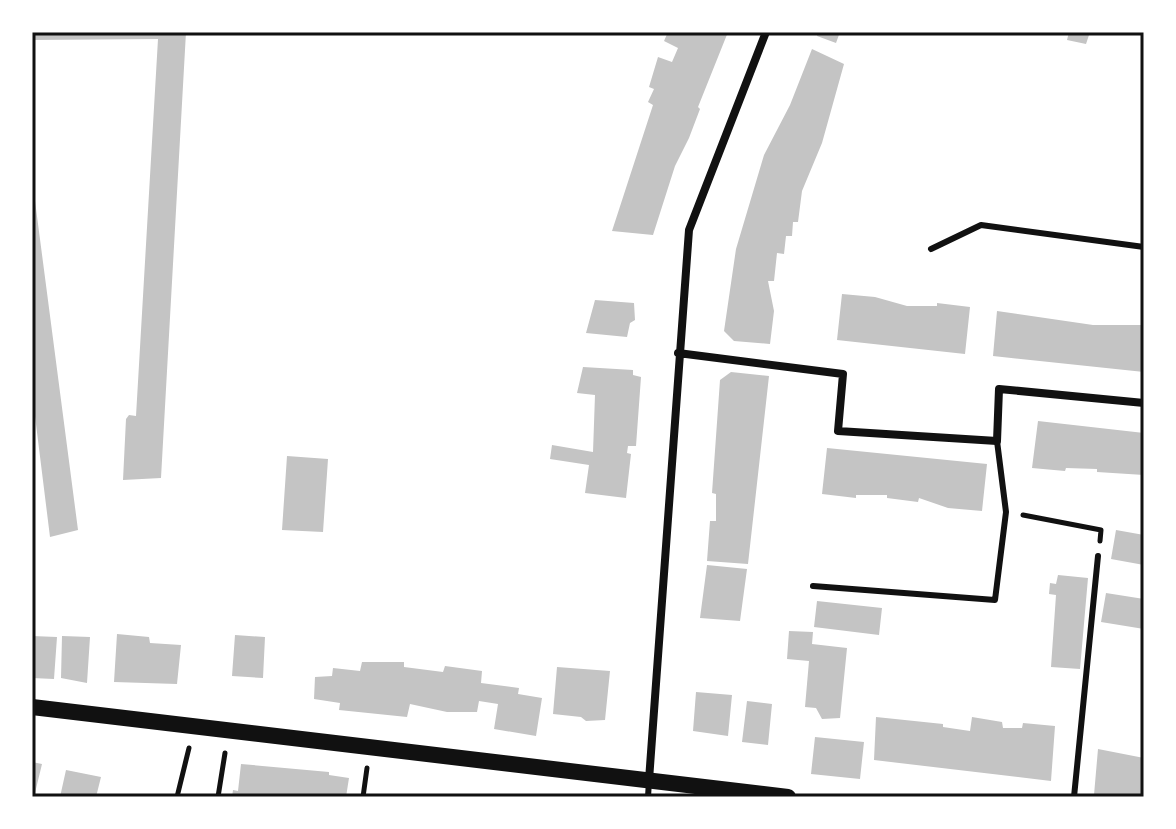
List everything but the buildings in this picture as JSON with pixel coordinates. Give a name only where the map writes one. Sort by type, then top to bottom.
[{"type":"main road","points":[[32,707],[195,723],[648,789],[788,797]]},
{"type":"street","points":[[648,789],[689,230],[766,32]]},
{"type":"street","points":[[678,353],[843,374],[838,431],[997,441],[999,389],[1144,403]]},
{"type":"lane","points":[[931,249],[981,225],[1144,247]]},
{"type":"lane","points":[[813,586],[995,600],[1006,512],[997,441]]},
{"type":"lane","points":[[1074,797],[1098,556]]},
{"type":"path","points":[[1006,512],[1101,530],[1098,556]]},
{"type":"path","points":[[177,797],[195,723]]},
{"type":"path","points":[[218,797],[228,728]]}]
